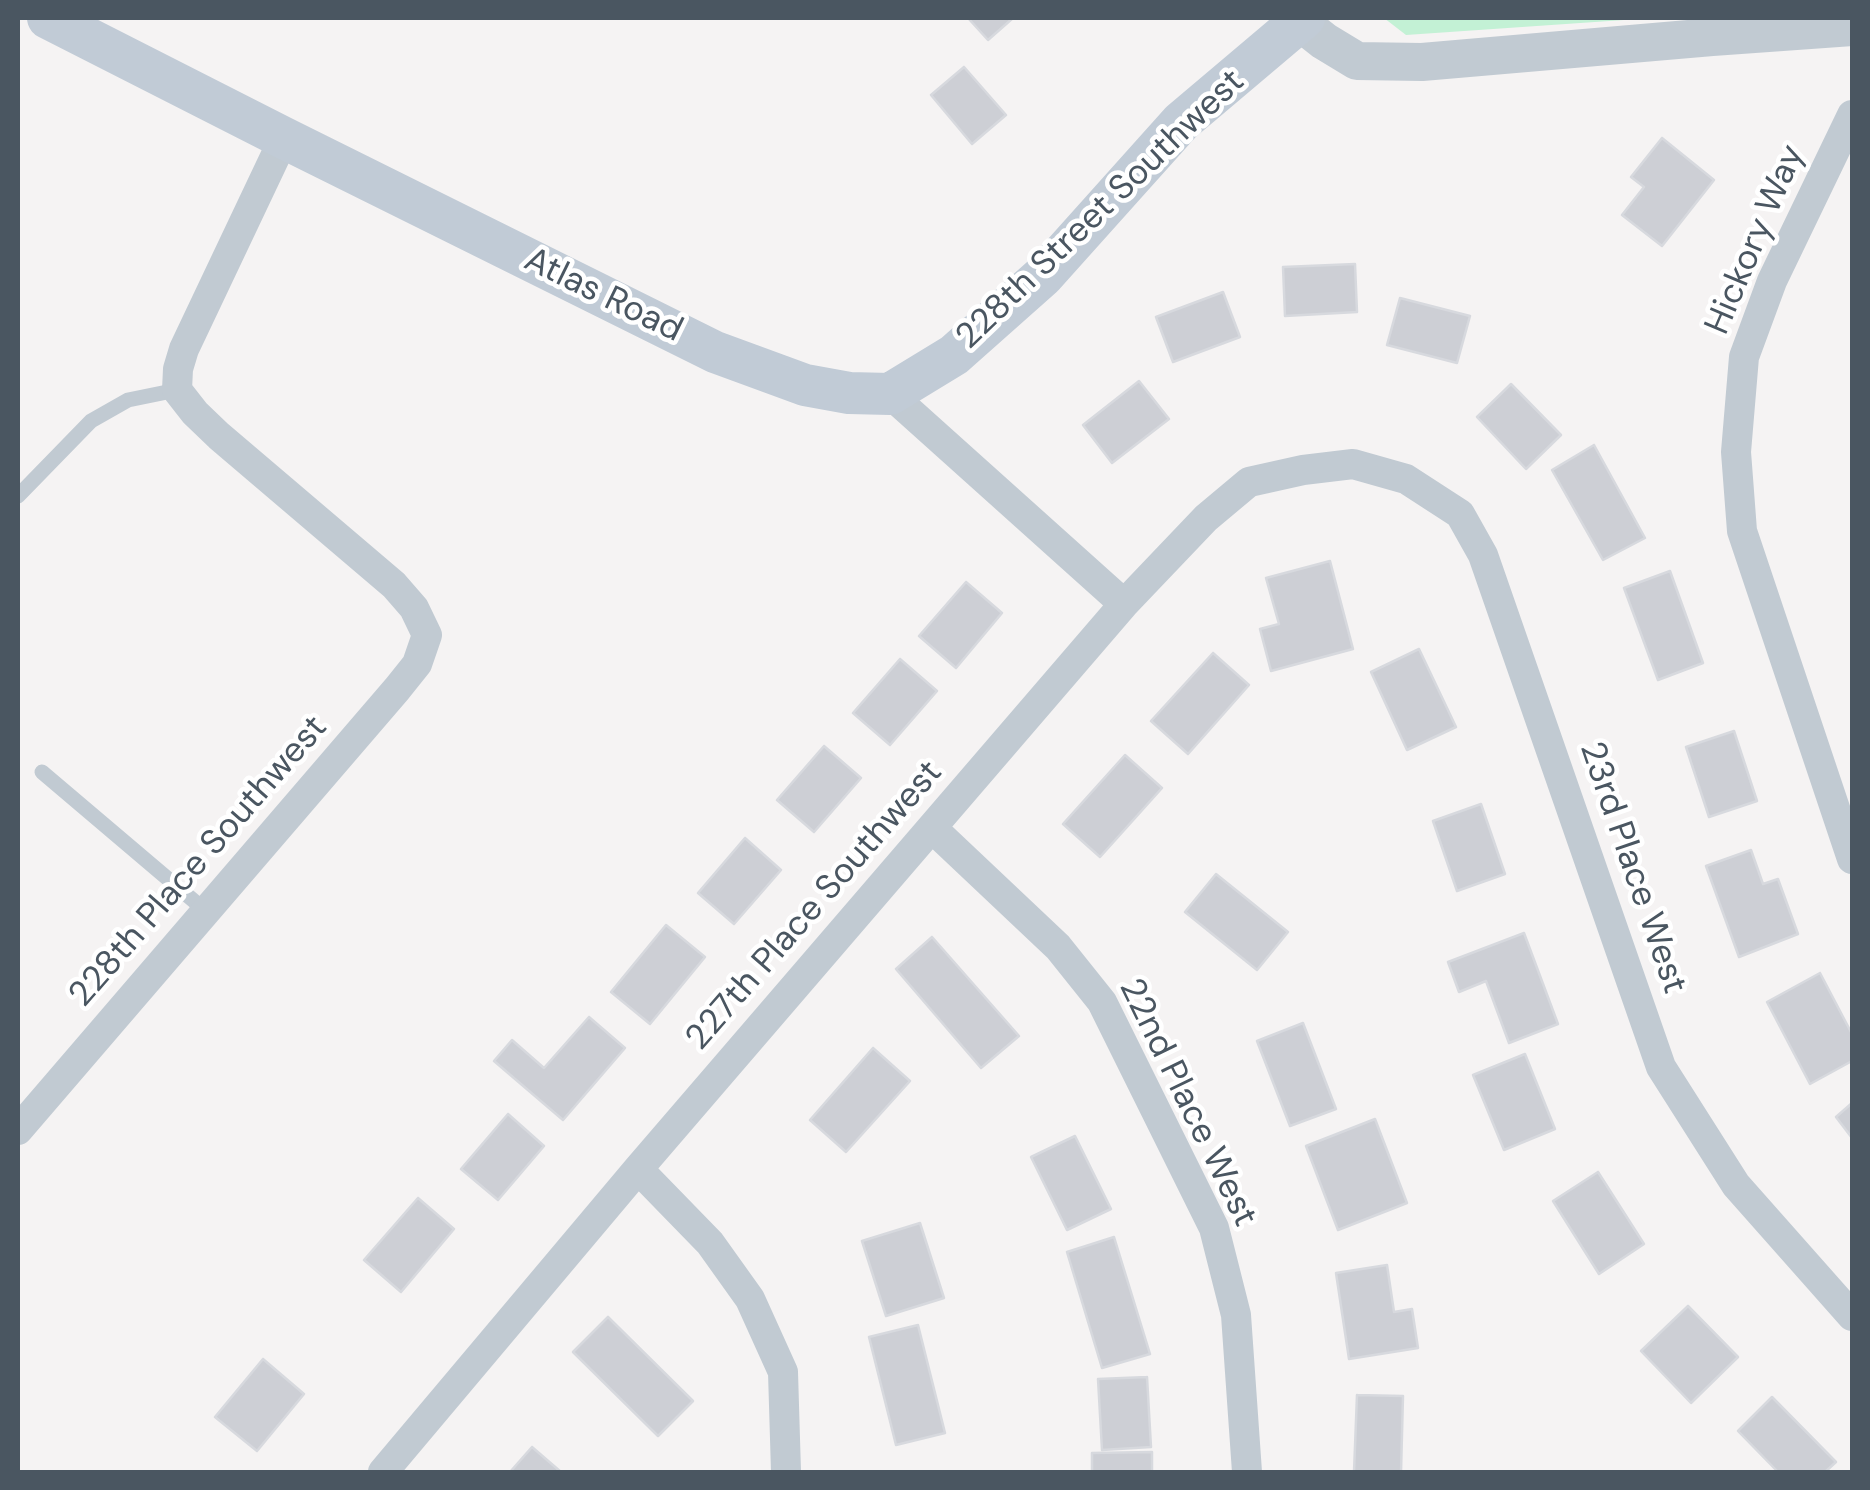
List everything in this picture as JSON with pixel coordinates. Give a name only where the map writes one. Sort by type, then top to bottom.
[{"type":"main road","name":"Atlas Road","points":[[48,18],[715,352],[806,385],[849,393],[890,394]]},
{"type":"main road","name":"228th Street Southwest","points":[[890,394],[954,355],[1042,276],[1181,122],[1300,19]]},
{"type":"street","points":[[1300,19],[1324,41],[1358,61],[1422,62],[1852,27]]},
{"type":"street","name":"Hickory Way","points":[[1852,115],[1772,281],[1744,357],[1736,452],[1742,531],[1852,859]]},
{"type":"street","points":[[177,390],[184,348],[284,138]]},
{"type":"street","name":"228th Place Southwest","points":[[18,1130],[417,664],[427,635],[414,608],[394,585],[220,436],[177,390]]},
{"type":"street","points":[[890,394],[1124,604]]},
{"type":"street","name":"227th Place Southwest","points":[[383,1472],[638,1168],[1124,604],[1206,518],[1249,482],[1353,464]]},
{"type":"street","name":"23rd Place West","points":[[1353,464],[1406,479],[1460,514],[1483,555],[1662,1067],[1736,1185],[1852,1316]]},
{"type":"street","name":"22nd Place West","points":[[932,828],[1058,946],[1102,1002],[1214,1228],[1236,1316],[1247,1472]]},
{"type":"street","points":[[638,1168],[710,1243],[750,1299],[783,1372],[786,1472]]},
{"type":"lane","points":[[18,496],[92,421],[128,400],[177,390]]},
{"type":"lane","points":[[42,772],[207,912]]},
{"type":"green space","points":[[1384,18],[1653,18],[1406,35]]},
{"type":"building","points":[[968,18],[1013,18],[988,40]]},
{"type":"building","points":[[964,67],[1006,115],[972,144],[931,95]]},
{"type":"building","points":[[1662,138],[1714,180],[1662,246],[1622,215],[1644,187],[1631,177]]},
{"type":"building","points":[[1355,264],[1357,312],[1285,316],[1283,267]]},
{"type":"building","points":[[1223,292],[1240,337],[1173,362],[1156,317]]},
{"type":"building","points":[[1400,298],[1470,316],[1457,363],[1387,345]]},
{"type":"building","points":[[1139,381],[1169,419],[1112,463],[1083,425]]},
{"type":"building","points":[[1511,384],[1561,435],[1526,469],[1477,417]]},
{"type":"building","points":[[1594,445],[1645,538],[1603,560],[1552,470]]},
{"type":"building","points":[[1330,561],[1353,649],[1271,671],[1260,629],[1279,624],[1266,578]]},
{"type":"building","points":[[1670,571],[1703,663],[1658,680],[1624,588]]},
{"type":"building","points":[[966,582],[1002,613],[956,668],[919,636]]},
{"type":"building","points":[[1419,649],[1456,727],[1407,750],[1371,672]]},
{"type":"building","points":[[1213,653],[1249,685],[1188,754],[1151,721]]},
{"type":"building","points":[[900,659],[937,691],[890,745],[853,713]]},
{"type":"building","points":[[1734,731],[1757,801],[1709,817],[1686,747]]},
{"type":"building","points":[[824,746],[861,778],[814,832],[777,800]]},
{"type":"building","points":[[1125,755],[1162,788],[1100,857],[1063,824]]},
{"type":"building","points":[[1481,804],[1505,874],[1457,891],[1433,821]]},
{"type":"building","points":[[745,838],[781,870],[734,924],[698,893]]},
{"type":"building","points":[[1751,850],[1763,884],[1778,879],[1798,934],[1739,957],[1706,866]]},
{"type":"building","points":[[1216,874],[1288,932],[1257,970],[1185,912]]},
{"type":"building","points":[[666,925],[705,957],[650,1024],[611,992]]},
{"type":"building","points":[[1524,933],[1558,1024],[1509,1043],[1486,981],[1459,992],[1448,962]]},
{"type":"building","points":[[932,937],[1019,1036],[981,1068],[896,969]]},
{"type":"building","points":[[1820,973],[1852,1034],[1852,1061],[1810,1084],[1767,1002]]},
{"type":"building","points":[[589,1017],[625,1048],[563,1120],[494,1061],[512,1040],[544,1068]]},
{"type":"building","points":[[1303,1023],[1336,1109],[1290,1126],[1257,1041]]},
{"type":"building","points":[[873,1048],[910,1081],[846,1152],[810,1120]]},
{"type":"building","points":[[1525,1054],[1555,1129],[1504,1150],[1473,1075]]},
{"type":"building","points":[[1852,1103],[1852,1138],[1836,1117]]},
{"type":"building","points":[[508,1114],[544,1146],[498,1200],[461,1169]]},
{"type":"building","points":[[1375,1119],[1407,1203],[1338,1230],[1306,1146]]},
{"type":"building","points":[[1075,1136],[1111,1209],[1067,1230],[1031,1157]]},
{"type":"building","points":[[1598,1172],[1644,1244],[1599,1274],[1553,1201]]},
{"type":"building","points":[[418,1198],[454,1229],[401,1292],[364,1260]]},
{"type":"building","points":[[920,1223],[944,1298],[886,1316],[862,1241]]},
{"type":"building","points":[[1114,1237],[1150,1354],[1102,1368],[1067,1252]]},
{"type":"building","points":[[1387,1265],[1394,1312],[1412,1309],[1418,1348],[1349,1359],[1336,1273]]},
{"type":"building","points":[[1688,1306],[1738,1357],[1691,1403],[1641,1351]]},
{"type":"building","points":[[608,1317],[693,1401],[658,1436],[573,1352]]},
{"type":"building","points":[[918,1325],[945,1433],[896,1445],[869,1337]]},
{"type":"building","points":[[263,1359],[304,1394],[257,1451],[215,1417]]},
{"type":"building","points":[[1147,1377],[1151,1447],[1102,1450],[1098,1379]]},
{"type":"building","points":[[1357,1395],[1403,1396],[1401,1472],[1354,1472]]},
{"type":"building","points":[[1772,1397],[1836,1462],[1825,1472],[1778,1472],[1738,1431]]},
{"type":"building","points":[[532,1447],[561,1472],[510,1472]]},
{"type":"building","points":[[1152,1452],[1152,1472],[1092,1472],[1092,1453]]}]
